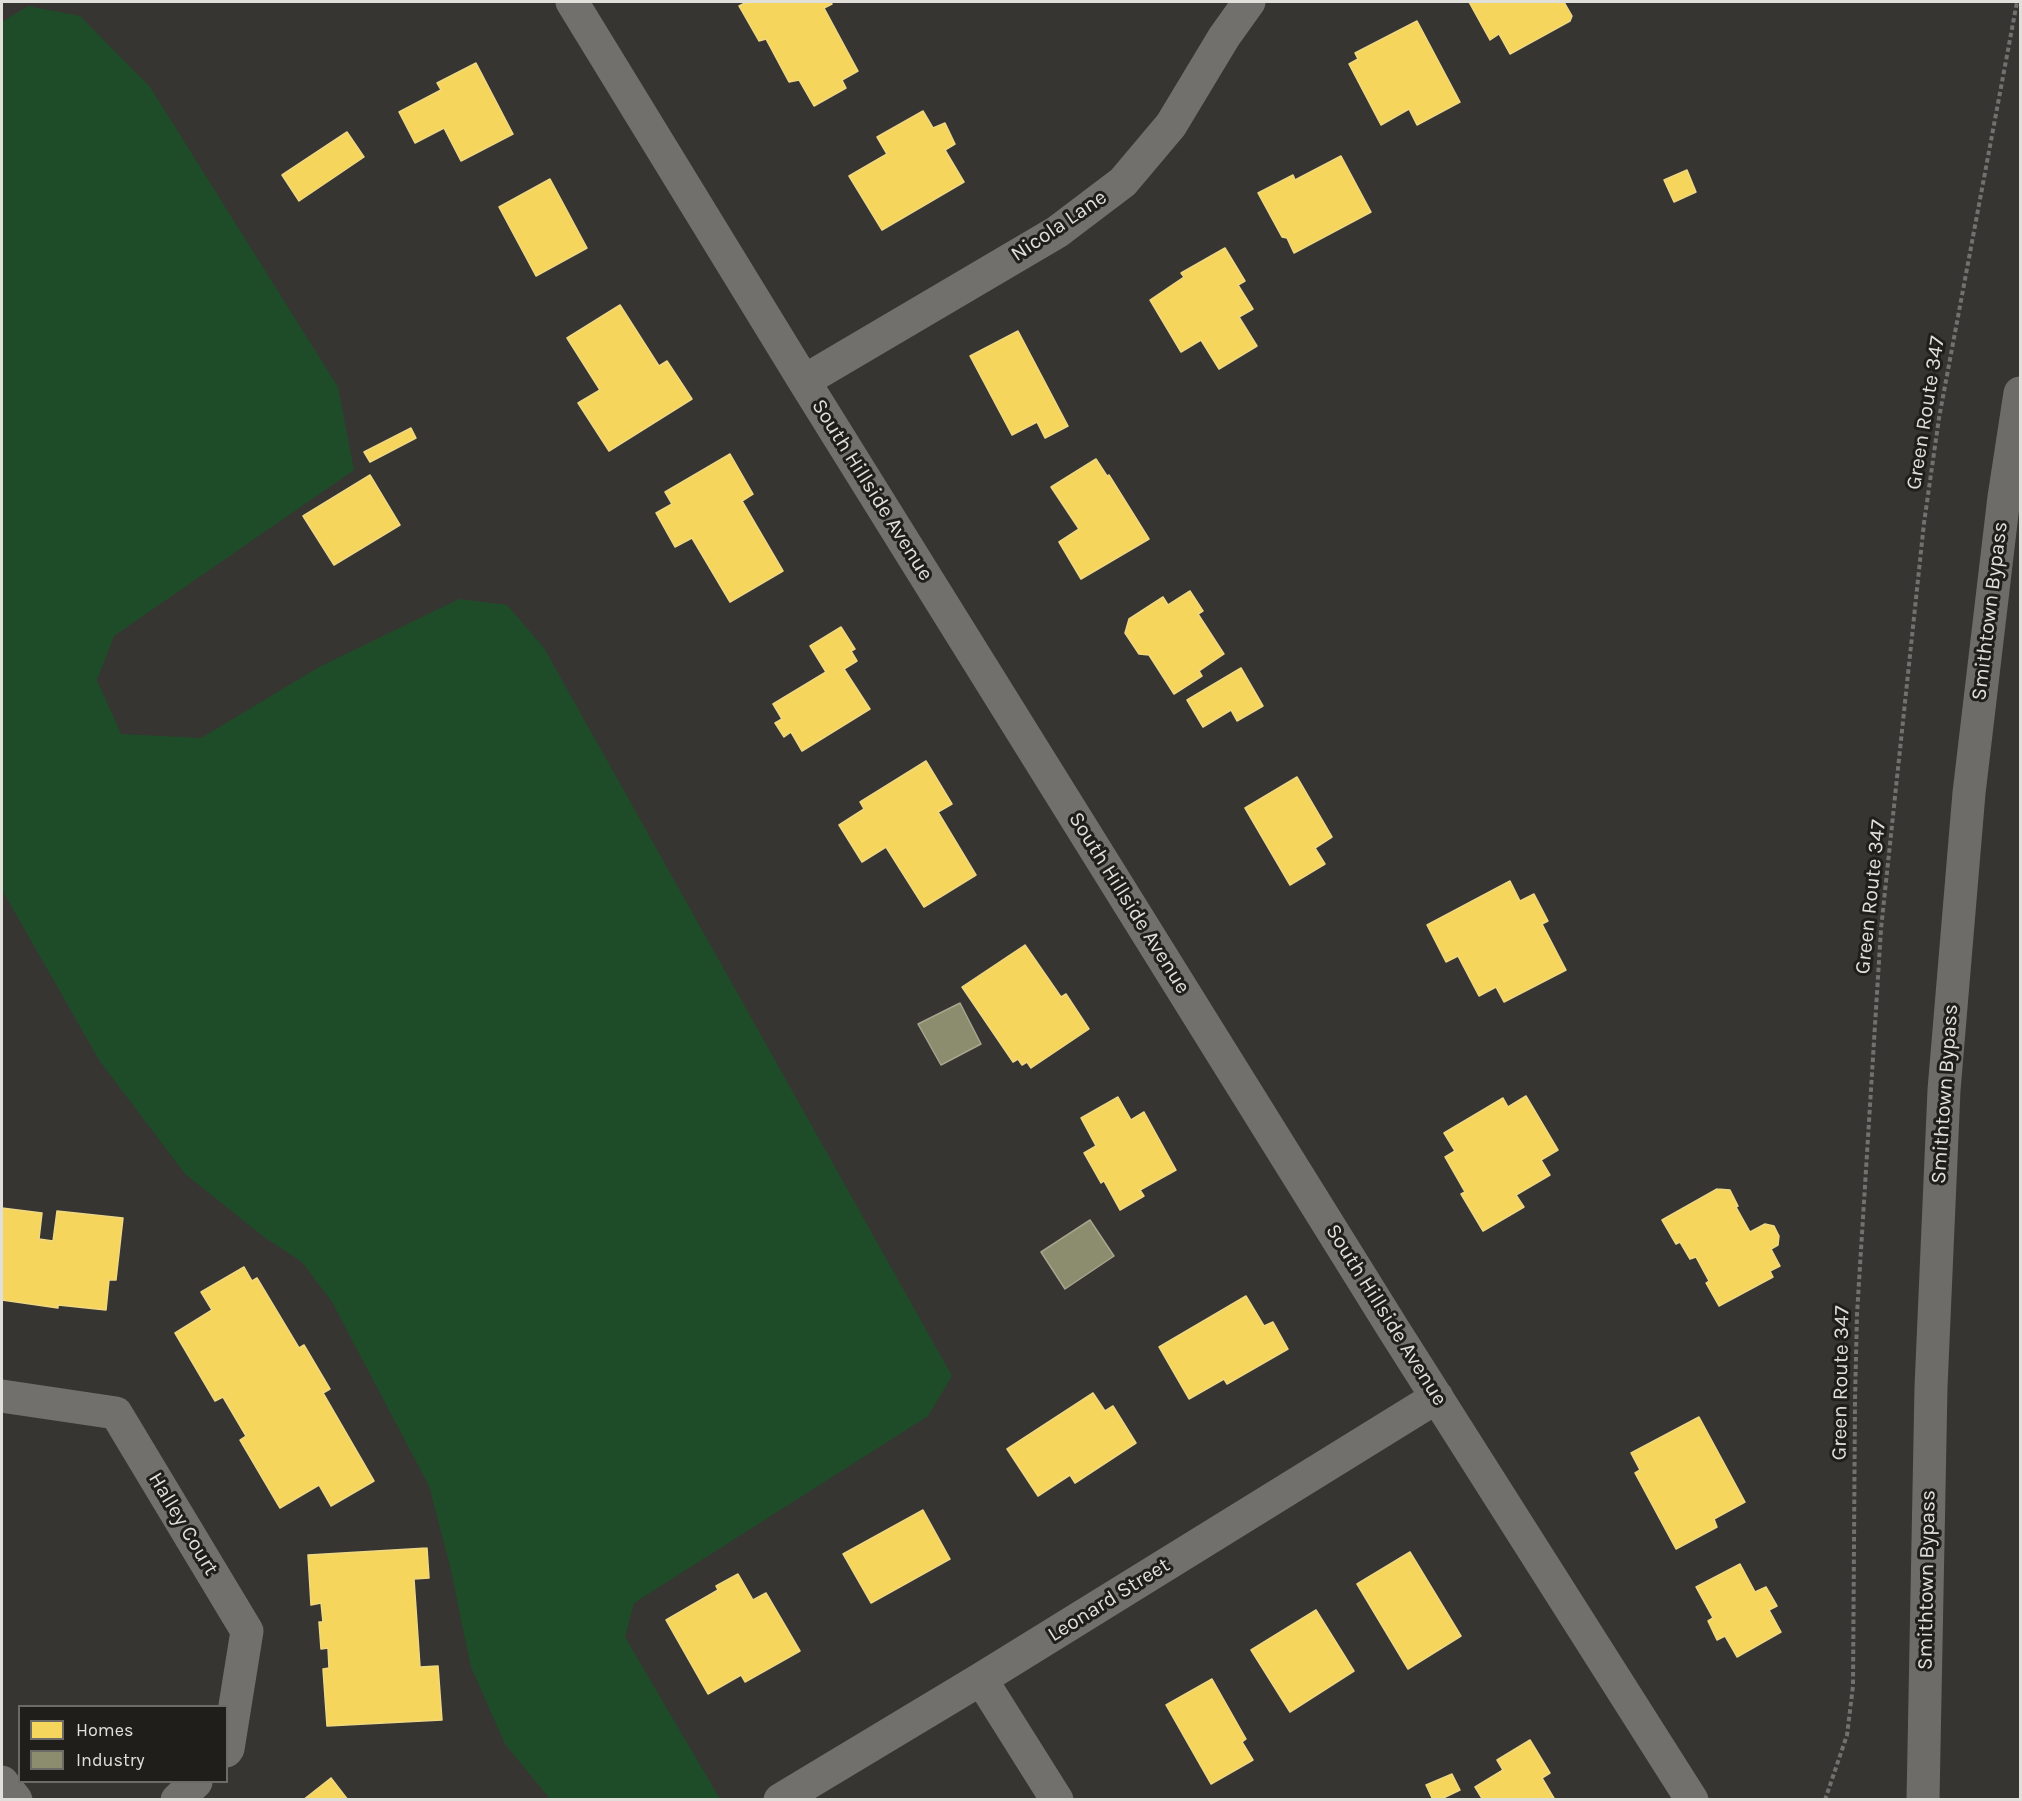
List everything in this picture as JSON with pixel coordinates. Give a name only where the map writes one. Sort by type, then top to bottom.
[{"type":"highway","name":"Smithtown Bypass","points":[[1923,1800],[1931,1387],[1944,1090],[1969,793],[2003,508],[2020,393]]},
{"type":"street","name":"South Hillside Avenue","points":[[572,2],[804,381],[1437,1397],[1692,1800]]},
{"type":"street","name":"Nicola Lane","points":[[804,381],[1057,232],[1123,182],[1171,125],[1224,37],[1250,2]]},
{"type":"street","name":"Halley Court","points":[[2,1396],[116,1413],[247,1631],[228,1749]]},
{"type":"street","name":"Leonard Street","points":[[780,1800],[981,1679],[1437,1397]]},
{"type":"street","points":[[981,1679],[1057,1800]]},
{"type":"street","points":[[2,1782],[16,1800]]},
{"type":"street","points":[[177,1800],[195,1783]]},
{"type":"path","name":"Green Route 347","points":[[1825,1800],[1847,1735],[1853,1686],[1857,1314],[1881,929],[1924,523],[1939,418],[2017,2]]},
{"type":"green space","points":[[28,6],[80,16],[150,87],[338,387],[354,470],[114,636],[97,680],[121,734],[201,738],[319,667],[459,599],[507,605],[544,648],[952,1376],[928,1416],[634,1603],[625,1637],[720,1799],[550,1799],[505,1744],[471,1667],[450,1566],[429,1486],[332,1302],[302,1262],[264,1237],[185,1174],[99,1060],[2,890],[2,22]]},
{"type":"building: Homes","points":[[747,2],[831,2],[832,4],[824,8],[858,71],[842,80],[846,88],[814,106],[799,80],[789,82],[766,39],[759,41],[739,6]]},
{"type":"building: Homes","points":[[1469,2],[1564,2],[1572,16],[1570,21],[1510,54],[1499,34],[1490,40]]},
{"type":"building: Homes","points":[[1417,21],[1460,102],[1417,125],[1409,109],[1381,125],[1349,64],[1358,59],[1355,53]]},
{"type":"building: Homes","points":[[476,63],[513,134],[461,161],[444,128],[415,143],[399,112],[441,90],[437,83]]},
{"type":"building: Homes","points":[[923,111],[933,128],[945,123],[955,144],[945,150],[964,182],[882,230],[849,176],[887,154],[877,137]]},
{"type":"building: Homes","points":[[347,132],[364,157],[299,201],[282,175]]},
{"type":"building: Homes","points":[[1341,156],[1371,212],[1294,253],[1287,238],[1282,237],[1258,193],[1293,175],[1295,180]]},
{"type":"building: Homes","points":[[1687,170],[1696,192],[1674,202],[1664,180]]},
{"type":"building: Homes","points":[[550,179],[587,248],[536,276],[499,207]]},
{"type":"building: Homes","points":[[1225,248],[1245,281],[1238,285],[1253,309],[1239,317],[1257,346],[1219,369],[1201,340],[1181,352],[1150,300],[1184,277],[1181,273]]},
{"type":"building: Homes","points":[[620,305],[659,366],[667,361],[692,399],[609,451],[578,403],[600,390],[567,338]]},
{"type":"building: Homes","points":[[1018,331],[1068,426],[1045,438],[1037,422],[1012,435],[970,356]]},
{"type":"building: Homes","points":[[411,428],[416,438],[370,462],[364,452]]},
{"type":"building: Homes","points":[[730,454],[753,494],[742,501],[783,571],[730,602],[692,538],[675,547],[656,513],[672,504],[665,492]]},
{"type":"building: Homes","points":[[1096,459],[1107,476],[1109,475],[1149,539],[1081,579],[1059,542],[1079,529],[1051,487]]},
{"type":"building: Homes","points":[[370,475],[400,525],[334,565],[303,516]]},
{"type":"building: Homes","points":[[1190,591],[1203,611],[1198,614],[1224,654],[1199,671],[1202,676],[1174,694],[1149,655],[1139,654],[1125,633],[1129,619],[1163,597],[1168,605]]},
{"type":"building: Homes","points":[[841,627],[855,649],[851,651],[857,661],[844,669],[870,709],[802,751],[791,732],[784,737],[775,723],[782,719],[773,704],[826,672],[810,646]]},
{"type":"building: Homes","points":[[1241,668],[1263,706],[1237,721],[1231,710],[1203,727],[1187,700]]},
{"type":"building: Homes","points":[[926,761],[952,804],[938,812],[976,875],[924,907],[886,847],[862,862],[839,825],[864,809],[860,802]]},
{"type":"building: Homes","points":[[1297,777],[1332,837],[1315,848],[1325,864],[1290,885],[1245,808]]},
{"type":"building: Homes","points":[[1510,881],[1520,901],[1534,894],[1548,921],[1542,924],[1566,970],[1504,1002],[1496,987],[1479,996],[1458,956],[1446,962],[1427,925]]},
{"type":"building: Homes","points":[[1025,945],[1061,997],[1066,994],[1089,1029],[1031,1068],[1027,1062],[1022,1065],[1018,1059],[1013,1062],[962,987]]},
{"type":"building: Homes","points":[[1526,1096],[1558,1150],[1541,1160],[1550,1175],[1516,1195],[1524,1207],[1483,1231],[1461,1194],[1465,1192],[1445,1157],[1455,1151],[1444,1133],[1503,1098],[1508,1107]]},
{"type":"building: Homes","points":[[1118,1097],[1131,1120],[1144,1112],[1176,1170],[1140,1190],[1144,1196],[1120,1210],[1104,1181],[1101,1183],[1084,1153],[1096,1146],[1081,1118]]},
{"type":"building: Homes","points":[[1717,1189],[1730,1190],[1738,1206],[1736,1207],[1750,1232],[1765,1224],[1774,1226],[1779,1236],[1778,1245],[1771,1249],[1780,1266],[1770,1271],[1773,1277],[1719,1306],[1706,1283],[1709,1281],[1696,1257],[1690,1259],[1680,1242],[1676,1244],[1662,1220]]},
{"type":"building: Homes","points":[[2,1208],[42,1213],[39,1239],[53,1241],[57,1211],[123,1218],[116,1280],[109,1280],[106,1310],[58,1305],[58,1308],[2,1300]]},
{"type":"building: Homes","points":[[244,1267],[252,1281],[257,1278],[299,1348],[304,1345],[330,1389],[323,1393],[374,1481],[331,1506],[319,1485],[280,1508],[240,1440],[246,1436],[223,1397],[215,1401],[175,1333],[212,1310],[201,1292]]},
{"type":"building: Homes","points":[[1246,1296],[1264,1326],[1273,1322],[1288,1349],[1227,1384],[1224,1379],[1189,1399],[1159,1347]]},
{"type":"building: Homes","points":[[1093,1393],[1105,1411],[1113,1406],[1136,1443],[1075,1483],[1070,1475],[1038,1496],[1007,1449]]},
{"type":"building: Homes","points":[[1699,1417],[1745,1502],[1714,1519],[1717,1527],[1676,1549],[1635,1473],[1640,1470],[1631,1453]]},
{"type":"building: Homes","points":[[923,1510],[950,1559],[871,1603],[843,1554]]},
{"type":"building: Homes","points":[[427,1548],[429,1578],[414,1579],[420,1667],[438,1666],[442,1720],[327,1726],[323,1669],[329,1668],[328,1648],[321,1649],[319,1622],[323,1622],[321,1603],[311,1605],[308,1555]]},
{"type":"building: Homes","points":[[1410,1552],[1461,1636],[1408,1669],[1357,1584]]},
{"type":"building: Homes","points":[[1740,1564],[1755,1592],[1766,1587],[1777,1606],[1769,1610],[1781,1632],[1737,1657],[1725,1636],[1717,1640],[1708,1621],[1713,1618],[1696,1587]]},
{"type":"building: Homes","points":[[738,1574],[753,1600],[766,1593],[800,1651],[745,1682],[741,1675],[708,1694],[666,1620],[718,1590],[716,1586]]},
{"type":"building: Homes","points":[[1316,1610],[1354,1671],[1290,1712],[1251,1650]]},
{"type":"building: Homes","points":[[1212,1679],[1246,1739],[1242,1742],[1253,1760],[1211,1784],[1166,1705]]},
{"type":"building: Homes","points":[[1530,1740],[1550,1773],[1542,1778],[1555,1800],[1483,1800],[1475,1787],[1503,1770],[1497,1760]]},
{"type":"building: Homes","points":[[1452,1774],[1460,1790],[1439,1800],[1433,1800],[1426,1785]]},
{"type":"building: Homes","points":[[331,1778],[348,1800],[303,1800]]},
{"type":"building: Industry","points":[[960,1003],[981,1044],[941,1065],[918,1024]]},
{"type":"building: Industry","points":[[1090,1220],[1114,1256],[1065,1289],[1041,1252]]}]
